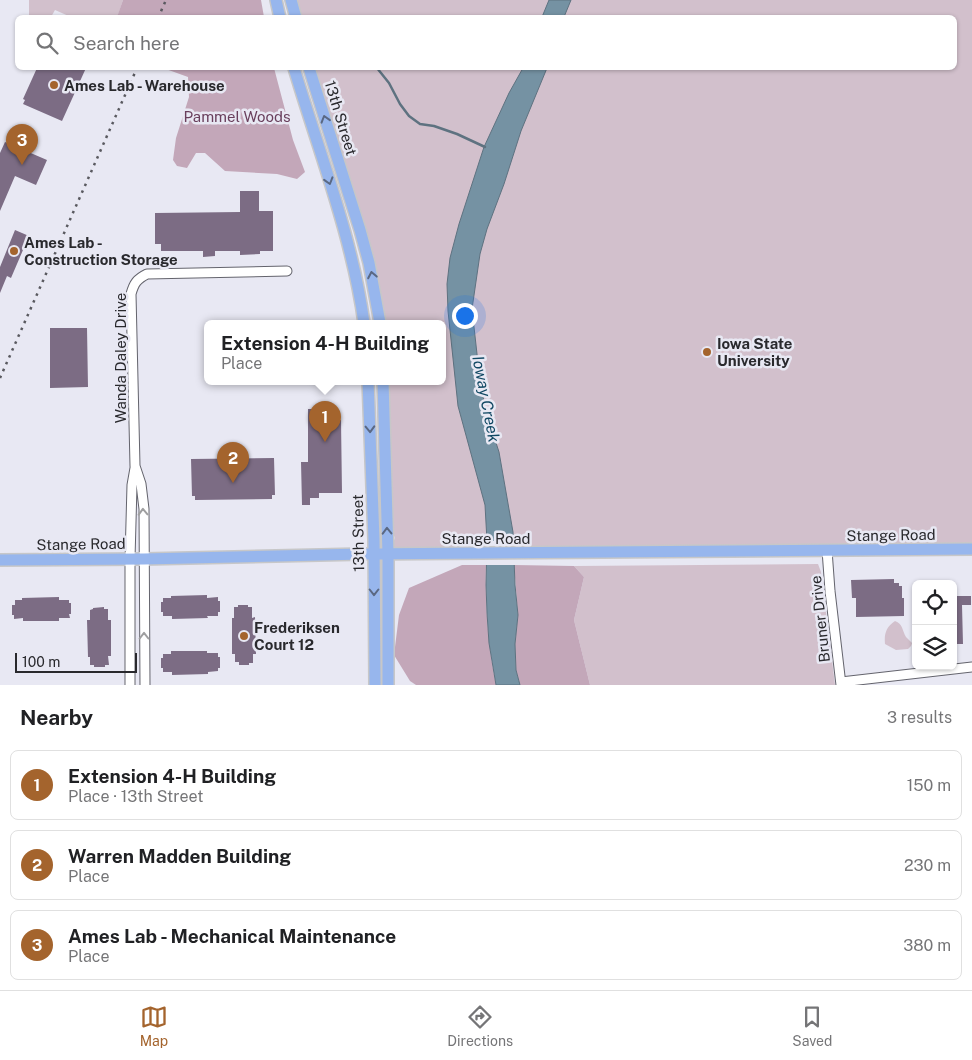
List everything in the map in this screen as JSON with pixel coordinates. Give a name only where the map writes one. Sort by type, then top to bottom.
[{"type":"main road","points":[[276,0],[279,15]]},
{"type":"main road","points":[[292,0],[295,15]]},
{"type":"main road","name":"13th Street","points":[[295,70],[346,236],[361,300],[364,320]]},
{"type":"main road","name":"13th Street","points":[[310,70],[360,230],[369,263],[379,320]]},
{"type":"main road","name":"13th Street","points":[[368,385],[374,554],[375,685]]},
{"type":"main road","name":"13th Street","points":[[384,385],[388,554],[388,685]]},
{"type":"main road","name":"Stange Road","points":[[0,560],[462,553],[972,549]]},
{"type":"street","name":"Wanda Daley Drive","points":[[145,685],[144,508],[135,466],[131,294],[134,284],[139,278],[147,274],[287,272]]},
{"type":"street","points":[[130,685],[130,559],[132,485],[135,466]]},
{"type":"street","name":"Bruner Drive","points":[[827,550],[841,683]]},
{"type":"street","points":[[841,683],[972,667]]},
{"type":"shaded area","points":[[29,0],[123,0],[118,15],[66,15],[55,10],[52,15],[29,15]]},
{"type":"shaded area","points":[[297,0],[972,0],[972,549],[388,554],[395,538],[393,533],[388,385],[446,385],[446,320],[383,320],[315,70],[957,70],[957,15],[300,15]]},
{"type":"shaded area","points":[[818,564],[821,572],[835,685],[590,685],[574,620],[584,577],[574,566]]},
{"type":"shaded area","points":[[895,621],[898,622],[906,637],[912,643],[908,649],[896,650],[885,644],[886,631]]},
{"type":"green space","points":[[123,0],[261,0],[264,15],[118,15]]},
{"type":"green space","name":"Pammel Woods","points":[[169,70],[275,70],[293,140],[305,172],[297,179],[277,174],[225,171],[205,153],[196,153],[187,168],[177,166],[173,160],[176,138],[189,97],[188,77]]},
{"type":"green space","points":[[462,565],[486,565],[488,625],[496,685],[416,685],[410,681],[394,655],[399,615],[409,588]]},
{"type":"green space","points":[[514,565],[574,566],[584,577],[574,620],[590,685],[520,685],[516,670],[515,644],[518,615]]},
{"type":"water","points":[[549,0],[571,0],[565,15],[543,15]]},
{"type":"water","name":"Ioway Creek","points":[[522,70],[546,70],[521,131],[487,229],[480,254],[472,309],[480,381],[486,412],[499,452],[513,532],[518,615],[515,644],[516,670],[520,685],[496,685],[489,643],[487,613],[485,505],[458,406],[447,284],[450,258],[459,224],[484,147]]},
{"type":"pier","points":[[485,541],[516,541],[517,565],[484,565]]},
{"type":"building","name":"Ames Lab - Warehouse","points":[[36,70],[85,70],[62,121],[23,104],[25,100],[23,99]]},
{"type":"building","points":[[5,142],[47,160],[36,185],[15,176],[0,211],[0,153]]},
{"type":"building","points":[[240,191],[259,191],[259,211],[273,211],[273,251],[260,251],[260,254],[240,255],[240,251],[215,251],[215,256],[203,257],[203,251],[161,251],[161,244],[155,244],[155,213],[240,212]]},
{"type":"building","name":"Ames Lab - Construction Storage","points":[[15,230],[29,236],[11,278],[7,276],[0,293],[0,267]]},
{"type":"building","points":[[50,328],[87,328],[88,387],[50,388]]},
{"type":"building","points":[[308,409],[319,409],[319,420],[341,420],[342,493],[319,493],[319,498],[310,498],[310,505],[302,505],[301,462],[308,462]]},
{"type":"building","points":[[274,458],[275,495],[272,495],[272,499],[195,500],[195,496],[192,496],[191,459]]},
{"type":"building","points":[[894,579],[894,583],[899,583],[899,586],[902,586],[904,616],[856,617],[856,598],[852,598],[851,580]]},
{"type":"building","points":[[207,595],[207,598],[218,597],[220,612],[218,612],[218,616],[172,619],[172,616],[163,616],[163,612],[161,612],[163,598]]},
{"type":"building","points":[[957,596],[971,596],[971,605],[962,605],[963,644],[957,644]]},
{"type":"building","points":[[59,597],[59,600],[69,600],[69,603],[71,603],[70,618],[59,618],[59,621],[23,621],[23,618],[14,619],[14,615],[12,615],[12,605],[15,605],[15,600],[22,600],[22,598]]},
{"type":"building","name":"Frederiksen Court 12","points":[[238,605],[252,607],[252,618],[255,617],[256,654],[253,654],[253,663],[249,663],[249,665],[239,665],[239,662],[235,662],[235,654],[232,654],[232,618],[234,618],[234,607],[238,607]]},
{"type":"building","points":[[104,607],[104,609],[108,609],[108,620],[111,620],[111,656],[108,656],[109,665],[94,667],[94,665],[90,665],[90,657],[88,657],[87,620],[90,620],[90,610]]},
{"type":"building","points":[[171,651],[207,651],[207,653],[218,653],[220,668],[218,668],[218,671],[208,672],[208,674],[172,675],[172,672],[163,672],[161,658],[163,658],[163,654],[171,654]]},
{"type":"waterway","points":[[379,70],[389,83],[409,116],[420,124],[434,126],[457,134],[485,147]]},
{"type":"railway","points":[[159,15],[166,0]]},
{"type":"railway","points":[[0,378],[136,70]]},
{"type":"place","name":"Ames Lab - Warehouse","points":[[54,85]]},
{"type":"place","name":"Ames Lab - Mechanical Maintenance","points":[[22,165]]},
{"type":"place","name":"Ames Lab - Construction Storage","points":[[14,251]]},
{"type":"place","name":"Iowa State University","points":[[707,352]]},
{"type":"place","name":"Extension 4-H Building","points":[[325,442]]},
{"type":"place","name":"Warren Madden Building","points":[[233,483]]},
{"type":"place","name":"Frederiksen Court 12","points":[[244,636]]}]
